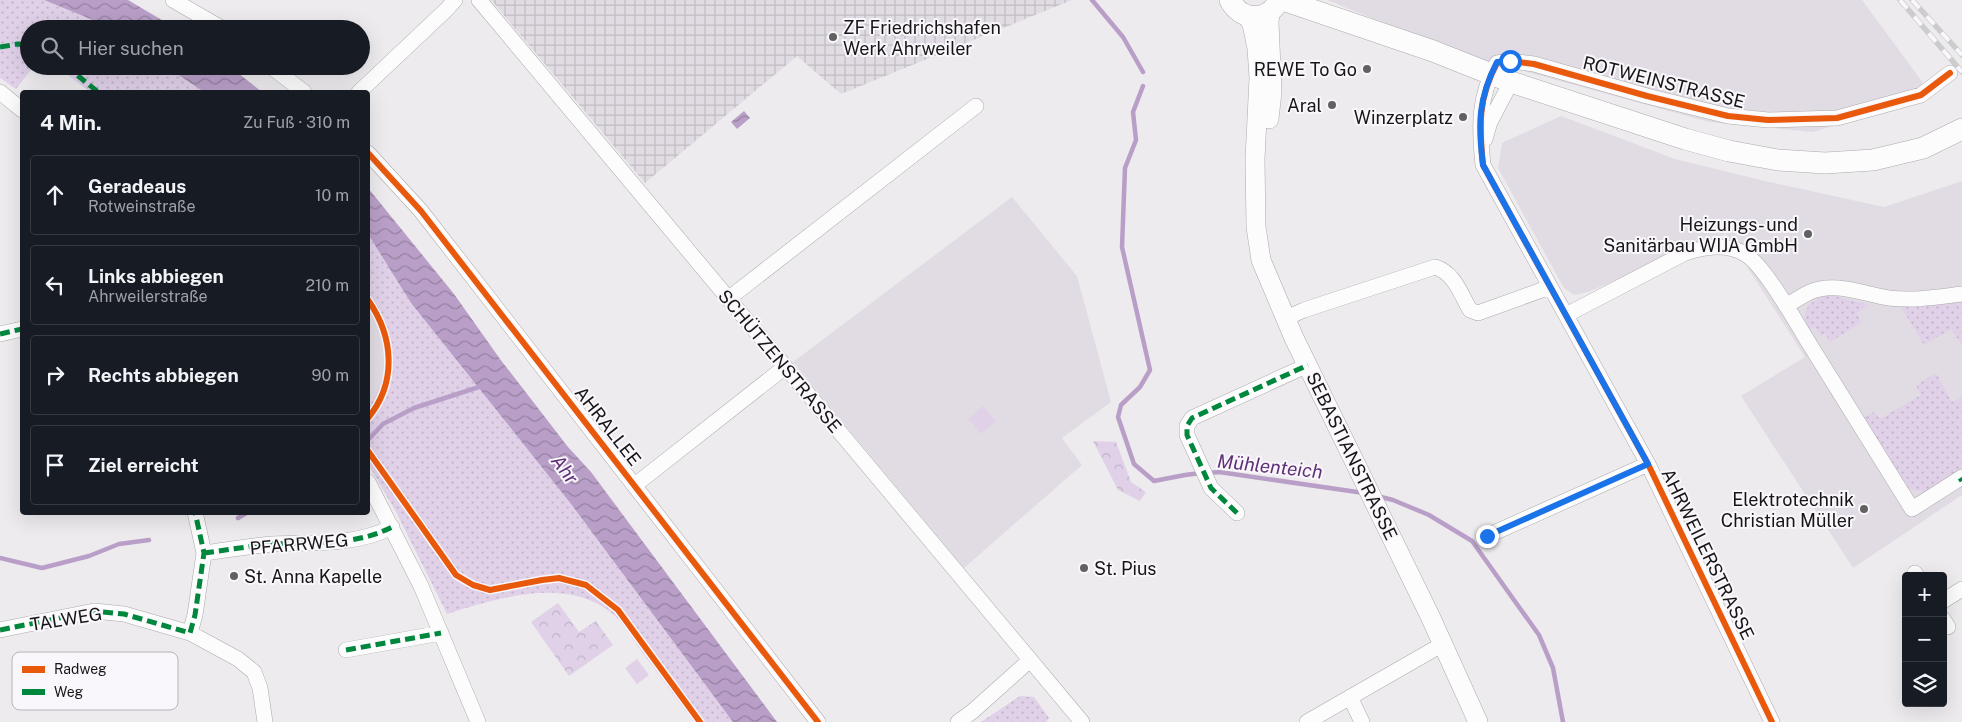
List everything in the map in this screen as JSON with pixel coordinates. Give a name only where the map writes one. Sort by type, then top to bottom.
[{"type":"main road","points":[[1230,0],[1240,13],[1248,17],[1260,17],[1277,4],[1433,51],[1490,75],[1685,139],[1729,151],[1778,160],[1824,163],[1873,160],[1923,148],[1962,129]]},
{"type":"street","points":[[173,0],[207,20]]},
{"type":"street","points":[[361,90],[446,10],[454,0]]},
{"type":"street","name":"SCHÜTZENSTRASSE","points":[[479,0],[1082,722]]},
{"type":"street","name":"SEBASTIANSTRASSE","points":[[1277,4],[1269,22],[1265,92],[1255,159],[1257,182],[1256,228],[1261,260],[1308,365],[1443,644],[1478,722]]},
{"type":"street","name":"SEBASTIANSTRASSE","points":[[1248,17],[1252,24],[1265,92]]},
{"type":"street","name":"ROTWEINSTRASSE","points":[[1490,75],[1497,62],[1522,62],[1728,116],[1768,120],[1837,118],[1921,95],[1950,74]]},
{"type":"street","points":[[282,75],[301,90]]},
{"type":"street","name":"AHRWEILERSTRASSE","points":[[1490,75],[1483,97],[1480,116],[1483,165],[1648,464],[1772,722]]},
{"type":"street","points":[[1481,150],[1490,122],[1511,82]]},
{"type":"street","points":[[0,92],[20,108]]},
{"type":"street","points":[[728,299],[976,106]]},
{"type":"street","name":"AHRALLEE","points":[[370,155],[420,211],[818,722]]},
{"type":"street","points":[[1566,316],[1685,253],[1706,247],[1724,247],[1745,254],[1760,268],[1786,306],[1912,508],[1962,477]]},
{"type":"street","points":[[1286,318],[1304,310],[1435,268],[1444,270],[1451,276],[1470,310],[1478,313],[1550,287]]},
{"type":"street","points":[[1786,306],[1809,292],[1834,287],[1889,298],[1920,299],[1962,294]]},
{"type":"street","points":[[0,334],[20,329]]},
{"type":"street","points":[[1237,513],[1211,488],[1187,435],[1187,426],[1192,418],[1308,365]]},
{"type":"street","points":[[635,485],[785,367]]},
{"type":"street","points":[[1487,536],[1648,464]]},
{"type":"street","points":[[370,486],[421,586],[478,722]]},
{"type":"street","points":[[190,633],[195,615],[201,540],[196,515]]},
{"type":"street","name":"PFARRWEG","points":[[201,540],[272,544],[341,542],[371,536],[392,527]]},
{"type":"street","points":[[1947,598],[1962,589]]},
{"type":"street","name":"TALWEG","points":[[0,630],[94,611],[124,614],[190,633],[238,659],[254,672],[260,688],[265,722]]},
{"type":"street","points":[[346,650],[441,633]]},
{"type":"street","points":[[1307,722],[1443,644]]},
{"type":"street","points":[[958,722],[1030,660]]},
{"type":"street","points":[[1350,697],[1362,722]]},
{"type":"shaded area","points":[[491,0],[1072,0],[841,94],[797,56],[645,183]]},
{"type":"shaded area","points":[[1327,0],[1862,0],[1932,95],[1813,132],[1709,122],[1461,54]]},
{"type":"shaded area","points":[[1561,116],[1675,159],[1884,207],[1962,181],[1962,495],[1853,568],[1741,396],[1805,357],[1726,234],[1588,292],[1574,295],[1564,288],[1498,168],[1502,143]]},
{"type":"shaded area","points":[[1012,197],[1077,276],[1111,402],[1062,438],[1082,465],[964,568],[793,362]]},
{"type":"shaded area","points":[[370,310],[384,344],[385,360],[379,387],[370,405]]},
{"type":"green space","points":[[0,0],[44,0],[93,20],[20,20],[20,75],[27,75],[16,89],[0,78]]},
{"type":"green space","points":[[68,75],[178,75],[201,90],[87,90]]},
{"type":"green space","points":[[370,237],[411,303],[571,504],[733,722],[694,722],[621,623],[614,615],[596,603],[576,596],[554,593],[532,594],[488,602],[447,614],[396,512],[370,467],[370,405],[379,387],[385,360],[384,344],[370,310]]},
{"type":"green space","points":[[1827,295],[1869,305],[1857,313],[1861,323],[1830,342],[1825,333],[1821,336],[1815,327],[1809,330],[1805,318],[1805,313],[1811,303]]},
{"type":"green space","points":[[1962,301],[1962,345],[1951,329],[1924,345],[1901,307]]},
{"type":"green space","points":[[1936,373],[1952,402],[1962,397],[1962,471],[1927,492],[1912,490],[1905,486],[1863,418],[1874,412],[1880,419],[1921,395],[1916,385]]},
{"type":"green space","points":[[983,406],[996,421],[981,434],[968,419]]},
{"type":"green space","points":[[1093,441],[1116,442],[1131,482],[1146,492],[1140,501],[1118,490]]},
{"type":"green space","points":[[558,603],[579,632],[596,621],[613,645],[569,676],[531,622]]},
{"type":"green space","points":[[637,659],[649,675],[637,684],[625,668]]},
{"type":"green space","points":[[1020,696],[1034,697],[1049,718],[1046,722],[981,722]]},
{"type":"water","points":[[44,0],[128,0],[162,20],[93,20]]},
{"type":"water","points":[[178,75],[240,75],[259,90],[201,90]]},
{"type":"water","points":[[744,111],[750,118],[737,129],[731,122]]},
{"type":"water","name":"Ahr","points":[[370,190],[454,294],[500,359],[568,447],[591,472],[777,722],[733,722],[571,504],[411,303],[370,237]]},
{"type":"waterway","name":"Mühlenteich","points":[[1092,0],[1123,37],[1143,72]]},
{"type":"waterway","name":"Mühlenteich","points":[[1143,86],[1133,112],[1136,140],[1125,168],[1122,247],[1150,370],[1140,387],[1121,405],[1118,417],[1134,464],[1154,481],[1201,473]]},
{"type":"waterway","points":[[370,438],[383,424],[414,408],[482,386]]},
{"type":"waterway","name":"Mühlenteich","points":[[1209,473],[1219,472],[1364,493]]},
{"type":"waterway","name":"Mühlenteich","points":[[1377,496],[1393,500],[1429,515],[1472,541],[1539,635],[1553,668],[1563,722]]},
{"type":"waterway","points":[[238,518],[243,515]]},
{"type":"waterway","points":[[0,558],[42,568],[89,556],[119,544],[149,540]]},
{"type":"railway","points":[[1900,0],[1962,72]]},
{"type":"railway","points":[[1912,0],[1962,55]]},
{"type":"marked path","points":[[0,47],[20,44]]},
{"type":"marked path","points":[[77,75],[96,90]]},
{"type":"marked path","points":[[0,334],[20,329]]},
{"type":"marked path","points":[[1237,513],[1211,488],[1187,435],[1187,426],[1192,418],[1308,365]]},
{"type":"marked path","points":[[0,630],[94,611],[124,614],[190,633],[195,615],[204,553],[196,515]]},
{"type":"marked path","points":[[204,553],[273,544],[349,540],[378,533],[392,527]]},
{"type":"marked path","points":[[346,650],[441,633]]},
{"type":"cycle path","points":[[1772,722],[1648,464],[1483,165],[1481,112],[1486,88],[1497,63],[1510,61],[1534,64],[1647,96],[1728,116],[1768,120],[1837,118],[1921,95],[1950,73]]},
{"type":"cycle path","points":[[370,155],[421,211],[818,722]]},
{"type":"cycle path","points":[[370,303],[383,329],[389,360],[384,390],[370,415]]},
{"type":"cycle path","points":[[370,454],[456,575],[473,585],[490,590],[559,578],[586,585],[618,610],[700,722]]},
{"type":"place","name":"ZF Friedrichshafen Werk Ahrweiler","points":[[833,37]]},
{"type":"place","name":"REWE To Go","points":[[1367,69]]},
{"type":"place","name":"Aral","points":[[1332,105]]},
{"type":"place","name":"Winzerplatz","points":[[1463,117]]},
{"type":"place","name":"Heizungs- und Sanitärbau WIJA GmbH","points":[[1808,234]]},
{"type":"place","name":"Elektrotechnik Christian Müller","points":[[1864,509]]},
{"type":"place","name":"St. Pius","points":[[1084,568]]},
{"type":"place","name":"St. Anna Kapelle","points":[[234,576]]},
{"type":"route","points":[[1487,536],[1648,464],[1483,165],[1480,116],[1483,97],[1487,82],[1497,62],[1510,61]]}]
